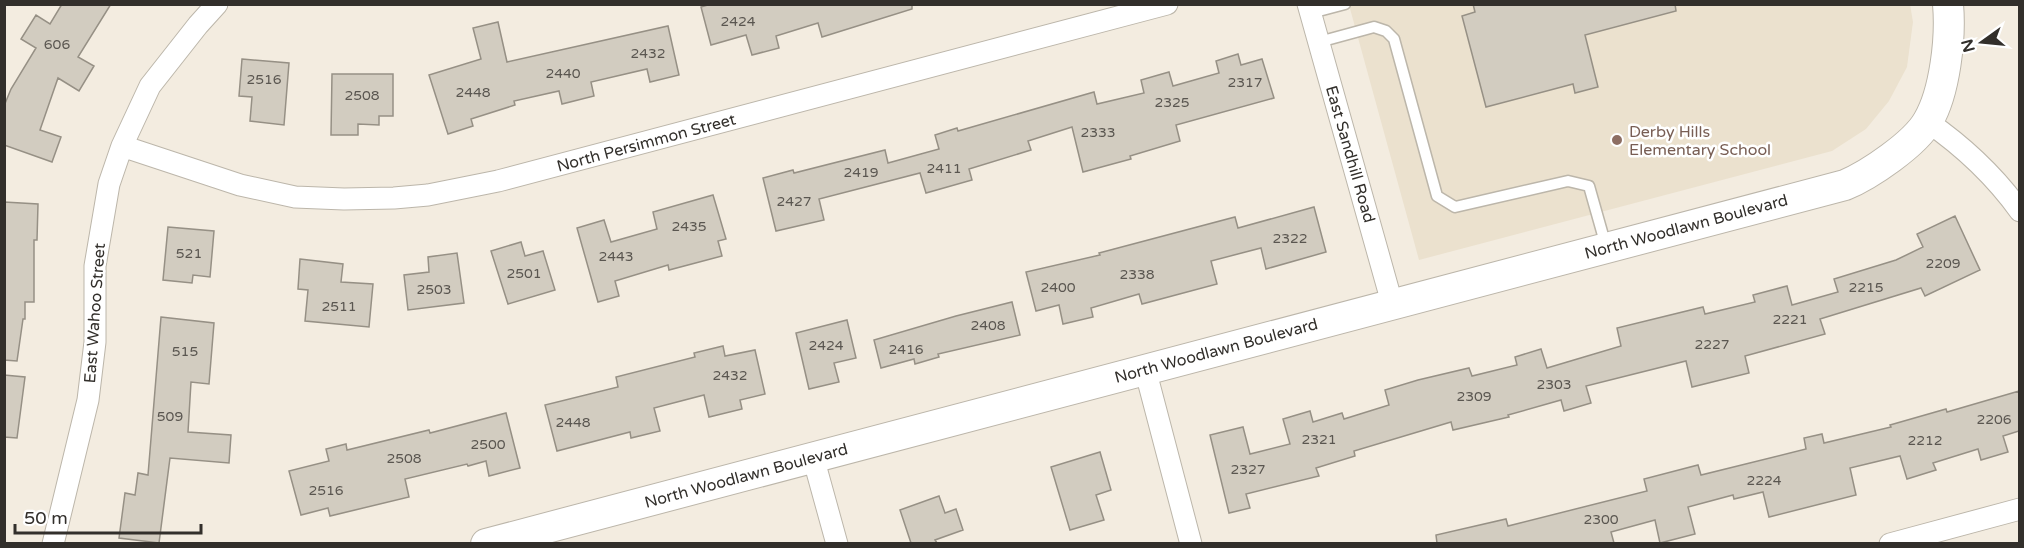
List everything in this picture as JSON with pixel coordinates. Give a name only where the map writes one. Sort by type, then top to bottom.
[{"type":"street","name":"East Wahoo Street","points":[[53,543],[88,400],[95,342],[95,266],[104,207],[122,146],[150,86],[217,4]]},
{"type":"street","name":"North Persimmon Street","points":[[122,146],[240,184],[295,197],[344,199],[428,195],[498,181],[1167,4]]},
{"type":"street","points":[[1948,4],[1947,54],[1940,89],[1928,122],[1975,158],[2003,187],[2019,211]]},
{"type":"street","name":"East Sandhill Road","points":[[1310,9],[1392,303]]},
{"type":"street","name":"North Woodlawn Boulevard","points":[[486,543],[1606,246],[1845,185],[1859,179],[1896,154],[1928,122]]},
{"type":"street","points":[[1145,369],[1191,543]]},
{"type":"street","points":[[813,457],[837,543]]},
{"type":"street","points":[[1890,543],[2019,509]]},
{"type":"lane","points":[[1310,9],[1345,4]]},
{"type":"lane","points":[[1319,42],[1374,27],[1386,31],[1394,39],[1437,196],[1455,207],[1568,181],[1589,186],[1606,246]]},
{"type":"shaded area","name":"Derby Hills Elementary School","points":[[1910,4],[1913,22],[1907,67],[1889,101],[1866,129],[1832,151],[1419,260],[1349,5]]},
{"type":"building","points":[[62,4],[111,4],[78,57],[94,66],[79,91],[58,78],[40,130],[61,137],[52,162],[4,145],[4,106],[11,89],[36,48],[21,39],[36,15],[50,24]]},
{"type":"building","points":[[711,4],[912,4],[912,9],[822,37],[818,23],[776,36],[779,48],[752,55],[746,35],[711,45],[701,7]]},
{"type":"building","points":[[1473,4],[1675,4],[1676,11],[1585,35],[1598,87],[1575,93],[1573,84],[1486,107],[1462,16],[1475,12]]},
{"type":"building","points":[[498,22],[507,62],[668,26],[679,75],[650,82],[647,69],[591,82],[594,96],[562,104],[559,91],[514,101],[515,105],[471,119],[473,126],[448,134],[429,75],[481,59],[473,28]]},
{"type":"building","points":[[1238,54],[1241,65],[1262,59],[1274,98],[1176,125],[1180,141],[1130,156],[1131,159],[1083,172],[1072,127],[1028,141],[1031,150],[969,169],[972,180],[926,193],[920,173],[819,199],[824,220],[776,231],[763,178],[793,170],[794,173],[885,150],[888,163],[939,149],[935,135],[957,128],[958,131],[1094,92],[1097,104],[1144,93],[1141,80],[1169,72],[1173,86],[1219,73],[1216,61]]},
{"type":"building","points":[[242,59],[289,63],[284,125],[250,121],[252,97],[239,96]]},
{"type":"building","points":[[332,74],[393,74],[393,116],[379,116],[379,125],[358,124],[358,135],[331,135]]},
{"type":"building","points":[[713,195],[726,239],[718,241],[722,256],[669,270],[668,265],[615,281],[619,296],[598,302],[577,228],[604,220],[611,242],[657,229],[653,212]]},
{"type":"building","points":[[4,202],[38,204],[37,240],[34,240],[34,302],[25,302],[25,319],[23,319],[17,361],[4,360]]},
{"type":"building","points":[[1314,207],[1326,252],[1266,269],[1261,248],[1211,261],[1217,284],[1142,304],[1139,294],[1091,308],[1093,317],[1063,324],[1059,305],[1036,311],[1026,272],[1100,255],[1099,253],[1235,217],[1238,228]]},
{"type":"building","points":[[1955,216],[1980,270],[1925,296],[1921,288],[1820,319],[1825,334],[1745,356],[1749,373],[1692,387],[1686,361],[1586,386],[1591,403],[1564,411],[1561,400],[1508,415],[1509,417],[1453,430],[1451,422],[1354,451],[1355,456],[1316,468],[1319,476],[1246,494],[1250,508],[1229,513],[1210,435],[1243,427],[1250,454],[1290,444],[1283,419],[1310,411],[1313,422],[1342,413],[1344,419],[1389,405],[1385,390],[1418,380],[1469,368],[1472,376],[1517,365],[1515,357],[1541,349],[1547,368],[1621,346],[1617,328],[1703,307],[1705,314],[1755,302],[1753,295],[1787,286],[1792,305],[1838,292],[1834,279],[1896,260],[1923,247],[1917,234]]},
{"type":"building","points":[[168,227],[214,231],[210,277],[193,275],[192,283],[163,280]]},
{"type":"building","points":[[521,242],[525,256],[543,251],[555,290],[508,304],[491,251]]},
{"type":"building","points":[[457,253],[464,303],[408,310],[404,275],[429,272],[428,257]]},
{"type":"building","points":[[300,259],[343,264],[341,282],[373,284],[369,327],[305,321],[308,290],[298,289]]},
{"type":"building","points":[[1012,302],[1020,335],[938,354],[939,357],[915,364],[914,359],[881,368],[874,340]]},
{"type":"building","points":[[161,317],[214,323],[209,384],[191,382],[188,432],[231,435],[229,463],[170,458],[159,543],[119,538],[125,493],[135,495],[138,473],[148,475]]},
{"type":"building","points":[[847,320],[856,358],[834,363],[839,382],[809,389],[796,333]]},
{"type":"building","points":[[723,346],[725,356],[755,350],[765,394],[740,400],[742,409],[709,417],[704,395],[654,408],[660,431],[631,438],[630,432],[557,451],[545,405],[618,387],[616,377],[695,357],[694,353]]},
{"type":"building","points":[[4,375],[25,377],[17,438],[4,437]]},
{"type":"building","points":[[2019,391],[2019,431],[2003,436],[2008,452],[1981,460],[1978,449],[1933,463],[1936,470],[1907,479],[1900,456],[1850,468],[1856,495],[1769,517],[1763,492],[1734,499],[1733,495],[1688,507],[1695,534],[1660,543],[1655,520],[1611,532],[1614,543],[1437,543],[1436,535],[1506,519],[1508,526],[1647,491],[1644,479],[1698,465],[1701,475],[1806,449],[1804,438],[1822,434],[1824,443],[1891,427],[1890,425],[1946,409],[1947,412]]},
{"type":"building","points":[[506,413],[520,468],[489,476],[486,461],[468,466],[467,464],[405,479],[409,497],[330,516],[328,508],[301,515],[289,471],[329,461],[326,449],[346,444],[347,450],[429,430],[430,433]]},
{"type":"building","points":[[1100,452],[1111,490],[1096,495],[1104,520],[1070,530],[1051,467]]},
{"type":"building","points":[[939,496],[945,513],[956,509],[963,530],[935,540],[937,543],[911,543],[900,510]]},
{"type":"place","name":"Derby Hills Elementary School","points":[[1617,140]]}]
